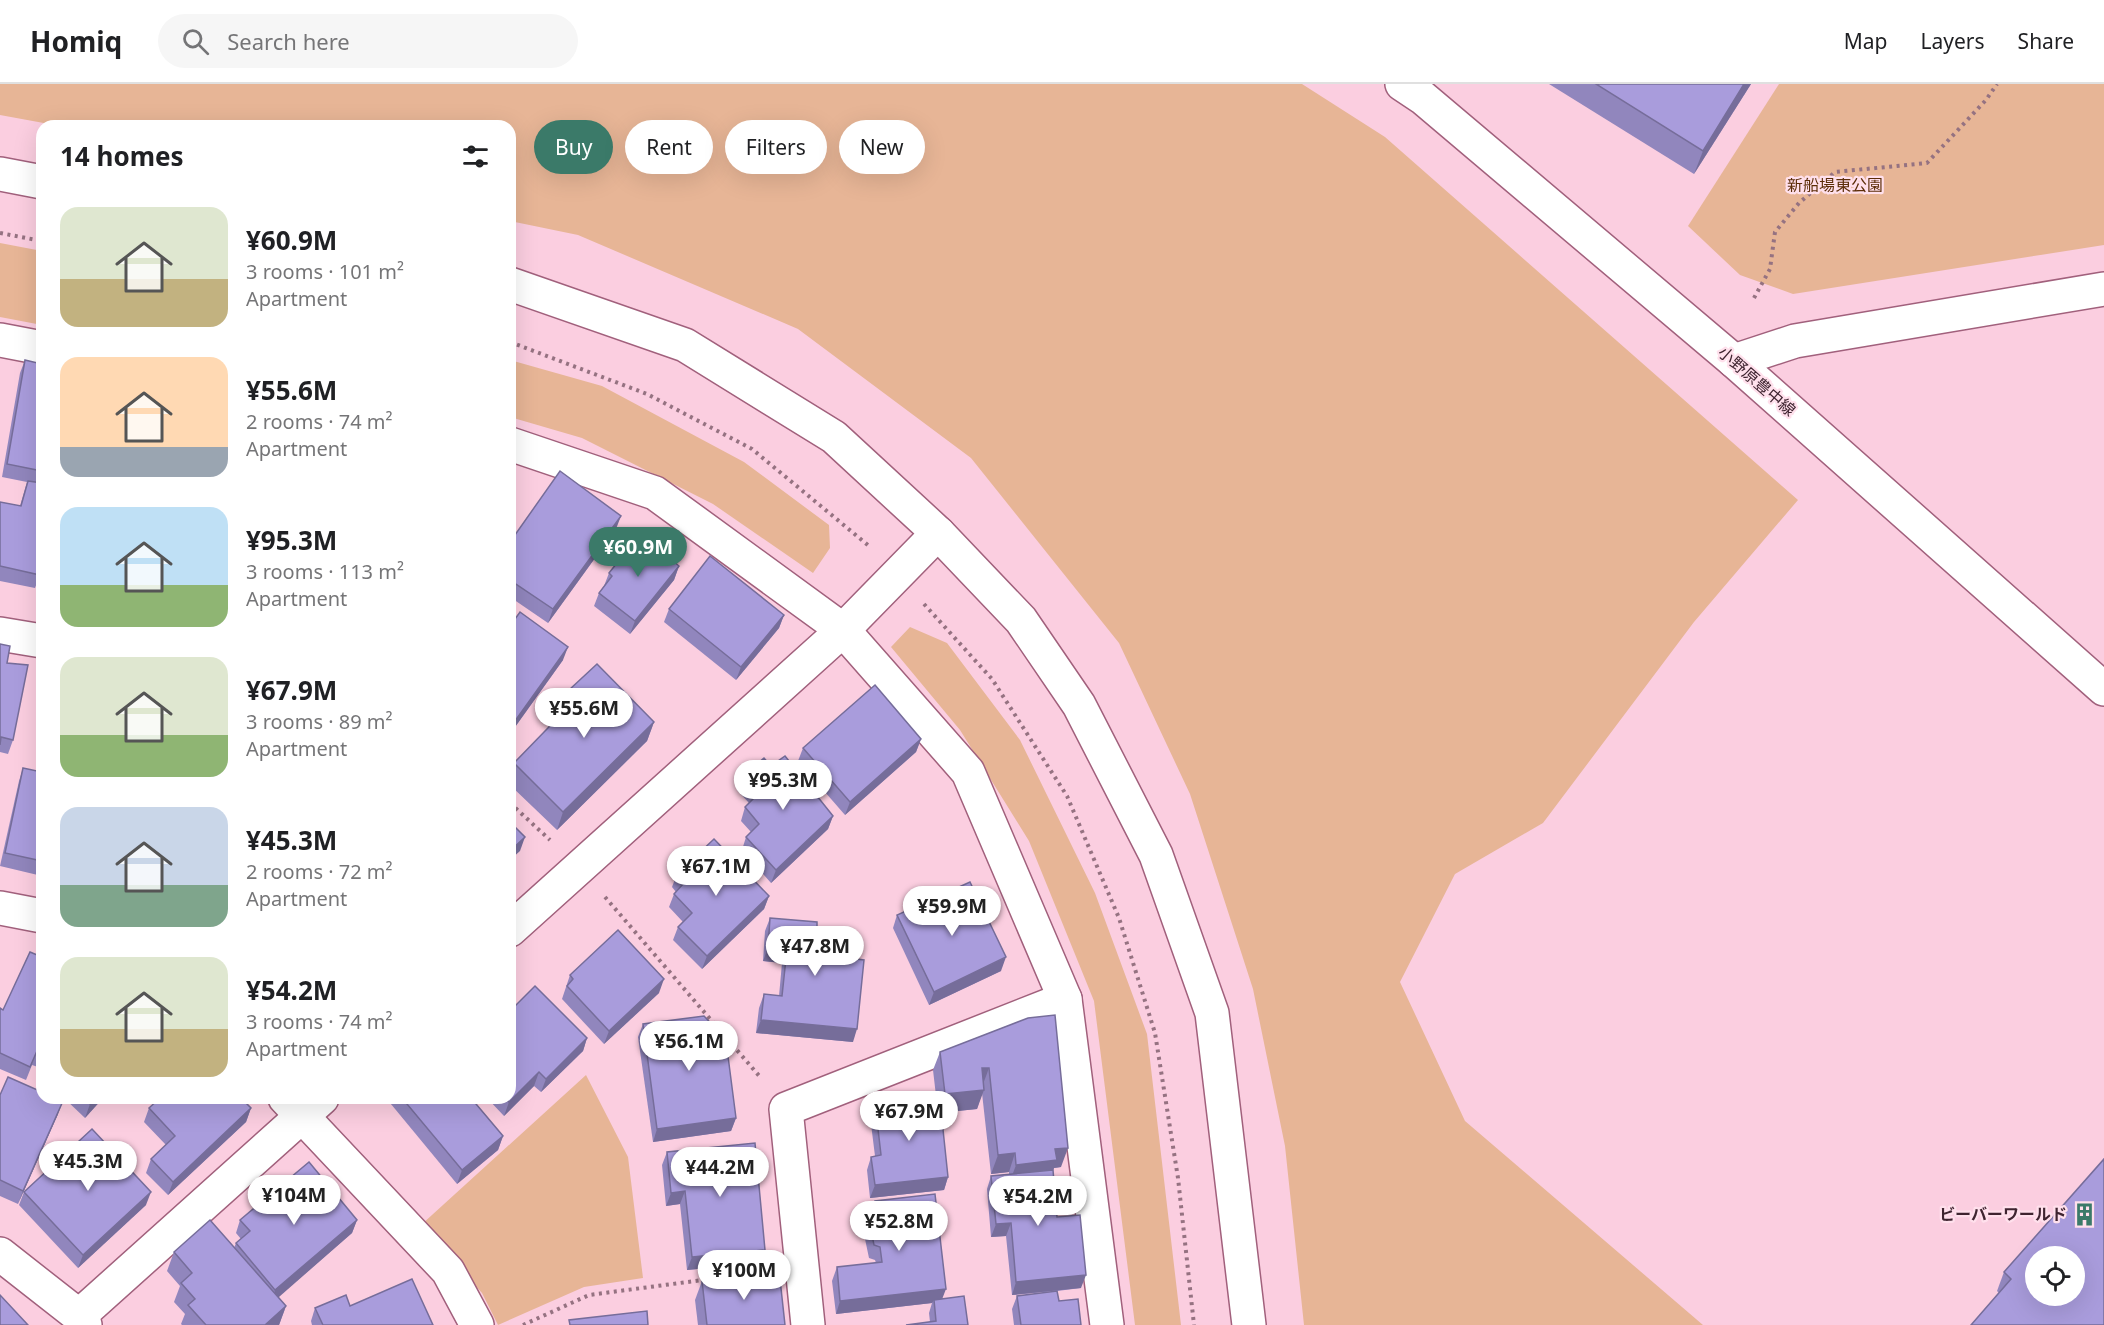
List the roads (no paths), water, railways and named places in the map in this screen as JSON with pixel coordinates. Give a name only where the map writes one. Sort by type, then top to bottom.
[{"type":"street","name":"小野原豊中線","points":[[1402,84],[1423,98],[1734,361],[2104,689]]},
{"type":"street","points":[[0,174],[36,181]]},
{"type":"street","points":[[516,286],[686,345],[834,437],[938,533],[1021,620],[1079,705],[1156,855],[1212,1013],[1249,1325]]},
{"type":"street","points":[[1734,361],[1795,341],[2104,289]]},
{"type":"street","points":[[0,340],[36,347]]},
{"type":"street","points":[[516,446],[655,493],[843,630],[968,772],[1065,999],[1107,1325]]},
{"type":"street","points":[[516,925],[843,630],[938,533]]},
{"type":"street","points":[[0,634],[36,640]]},
{"type":"street","points":[[0,908],[36,915]]},
{"type":"street","points":[[808,1325],[786,1109],[1065,999]]},
{"type":"street","points":[[0,1254],[82,1321],[303,1104],[448,1271],[477,1325]]},
{"type":"place","name":"ビーバーワールド","points":[[2085,1214]]},
{"type":"park label","name":"新船場東公園","points":[[1835,185]]}]
